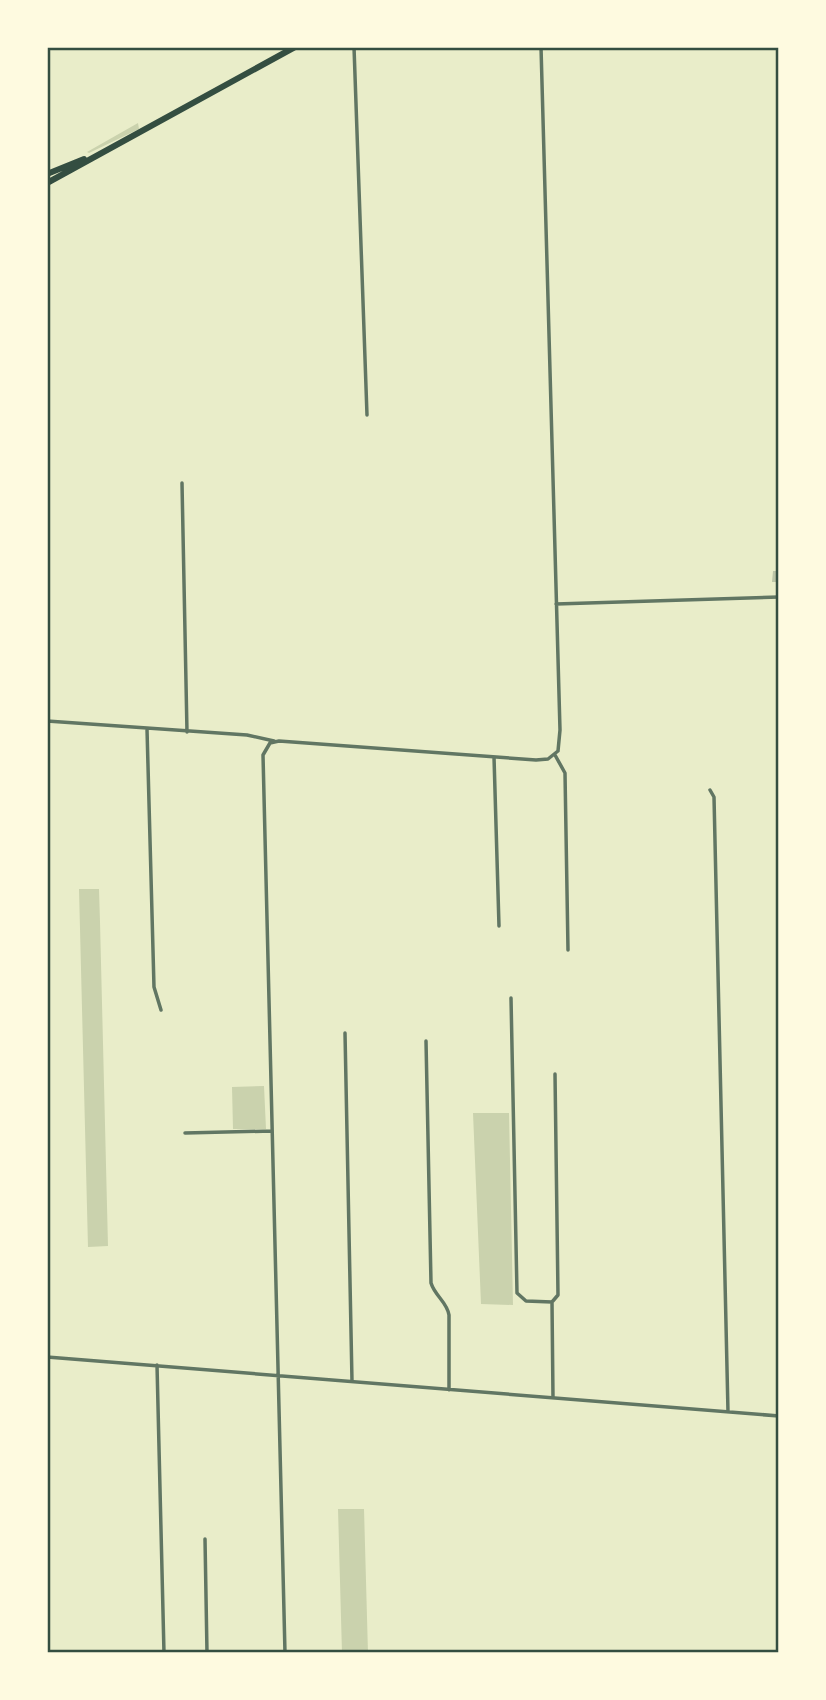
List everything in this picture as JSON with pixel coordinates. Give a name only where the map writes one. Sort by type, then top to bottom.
[{"type":"main road","points":[[47,183],[295,47]]},
{"type":"main road","points":[[47,174],[109,149]]},
{"type":"street","points":[[354,47],[368,415]]},
{"type":"street","points":[[47,721],[247,735],[274,741],[494,757],[542,760],[555,754],[559,743],[541,47]]},
{"type":"street","points":[[182,483],[187,732]]},
{"type":"street","points":[[556,604],[779,597]]},
{"type":"street","points":[[147,729],[154,987],[161,1010]]},
{"type":"street","points":[[274,741],[265,750],[263,761],[285,1653]]},
{"type":"street","points":[[555,754],[565,774],[568,950]]},
{"type":"street","points":[[494,757],[499,926]]},
{"type":"street","points":[[710,790],[714,797],[728,1412]]},
{"type":"street","points":[[511,998],[517,1293],[526,1301],[552,1302]]},
{"type":"street","points":[[345,1033],[352,1381]]},
{"type":"street","points":[[426,1041],[431,1283],[435,1294],[446,1304],[449,1315],[449,1390]]},
{"type":"street","points":[[553,1398],[552,1302],[558,1294],[555,1074]]},
{"type":"street","points":[[185,1133],[272,1131]]},
{"type":"street","points":[[47,1357],[779,1416]]},
{"type":"street","points":[[157,1365],[164,1653]]},
{"type":"street","points":[[205,1539],[208,1653]]},
{"type":"green space","points":[[138,123],[139,129],[87,152]]},
{"type":"green space","points":[[79,889],[99,889],[108,1246],[88,1247]]},
{"type":"green space","points":[[264,1086],[266,1129],[233,1129],[232,1087]]},
{"type":"green space","points":[[473,1113],[509,1113],[513,1305],[481,1304]]},
{"type":"green space","points":[[338,1509],[364,1509],[368,1653],[342,1653]]},
{"type":"building","points":[[779,569],[779,582],[772,582],[773,571]]}]
